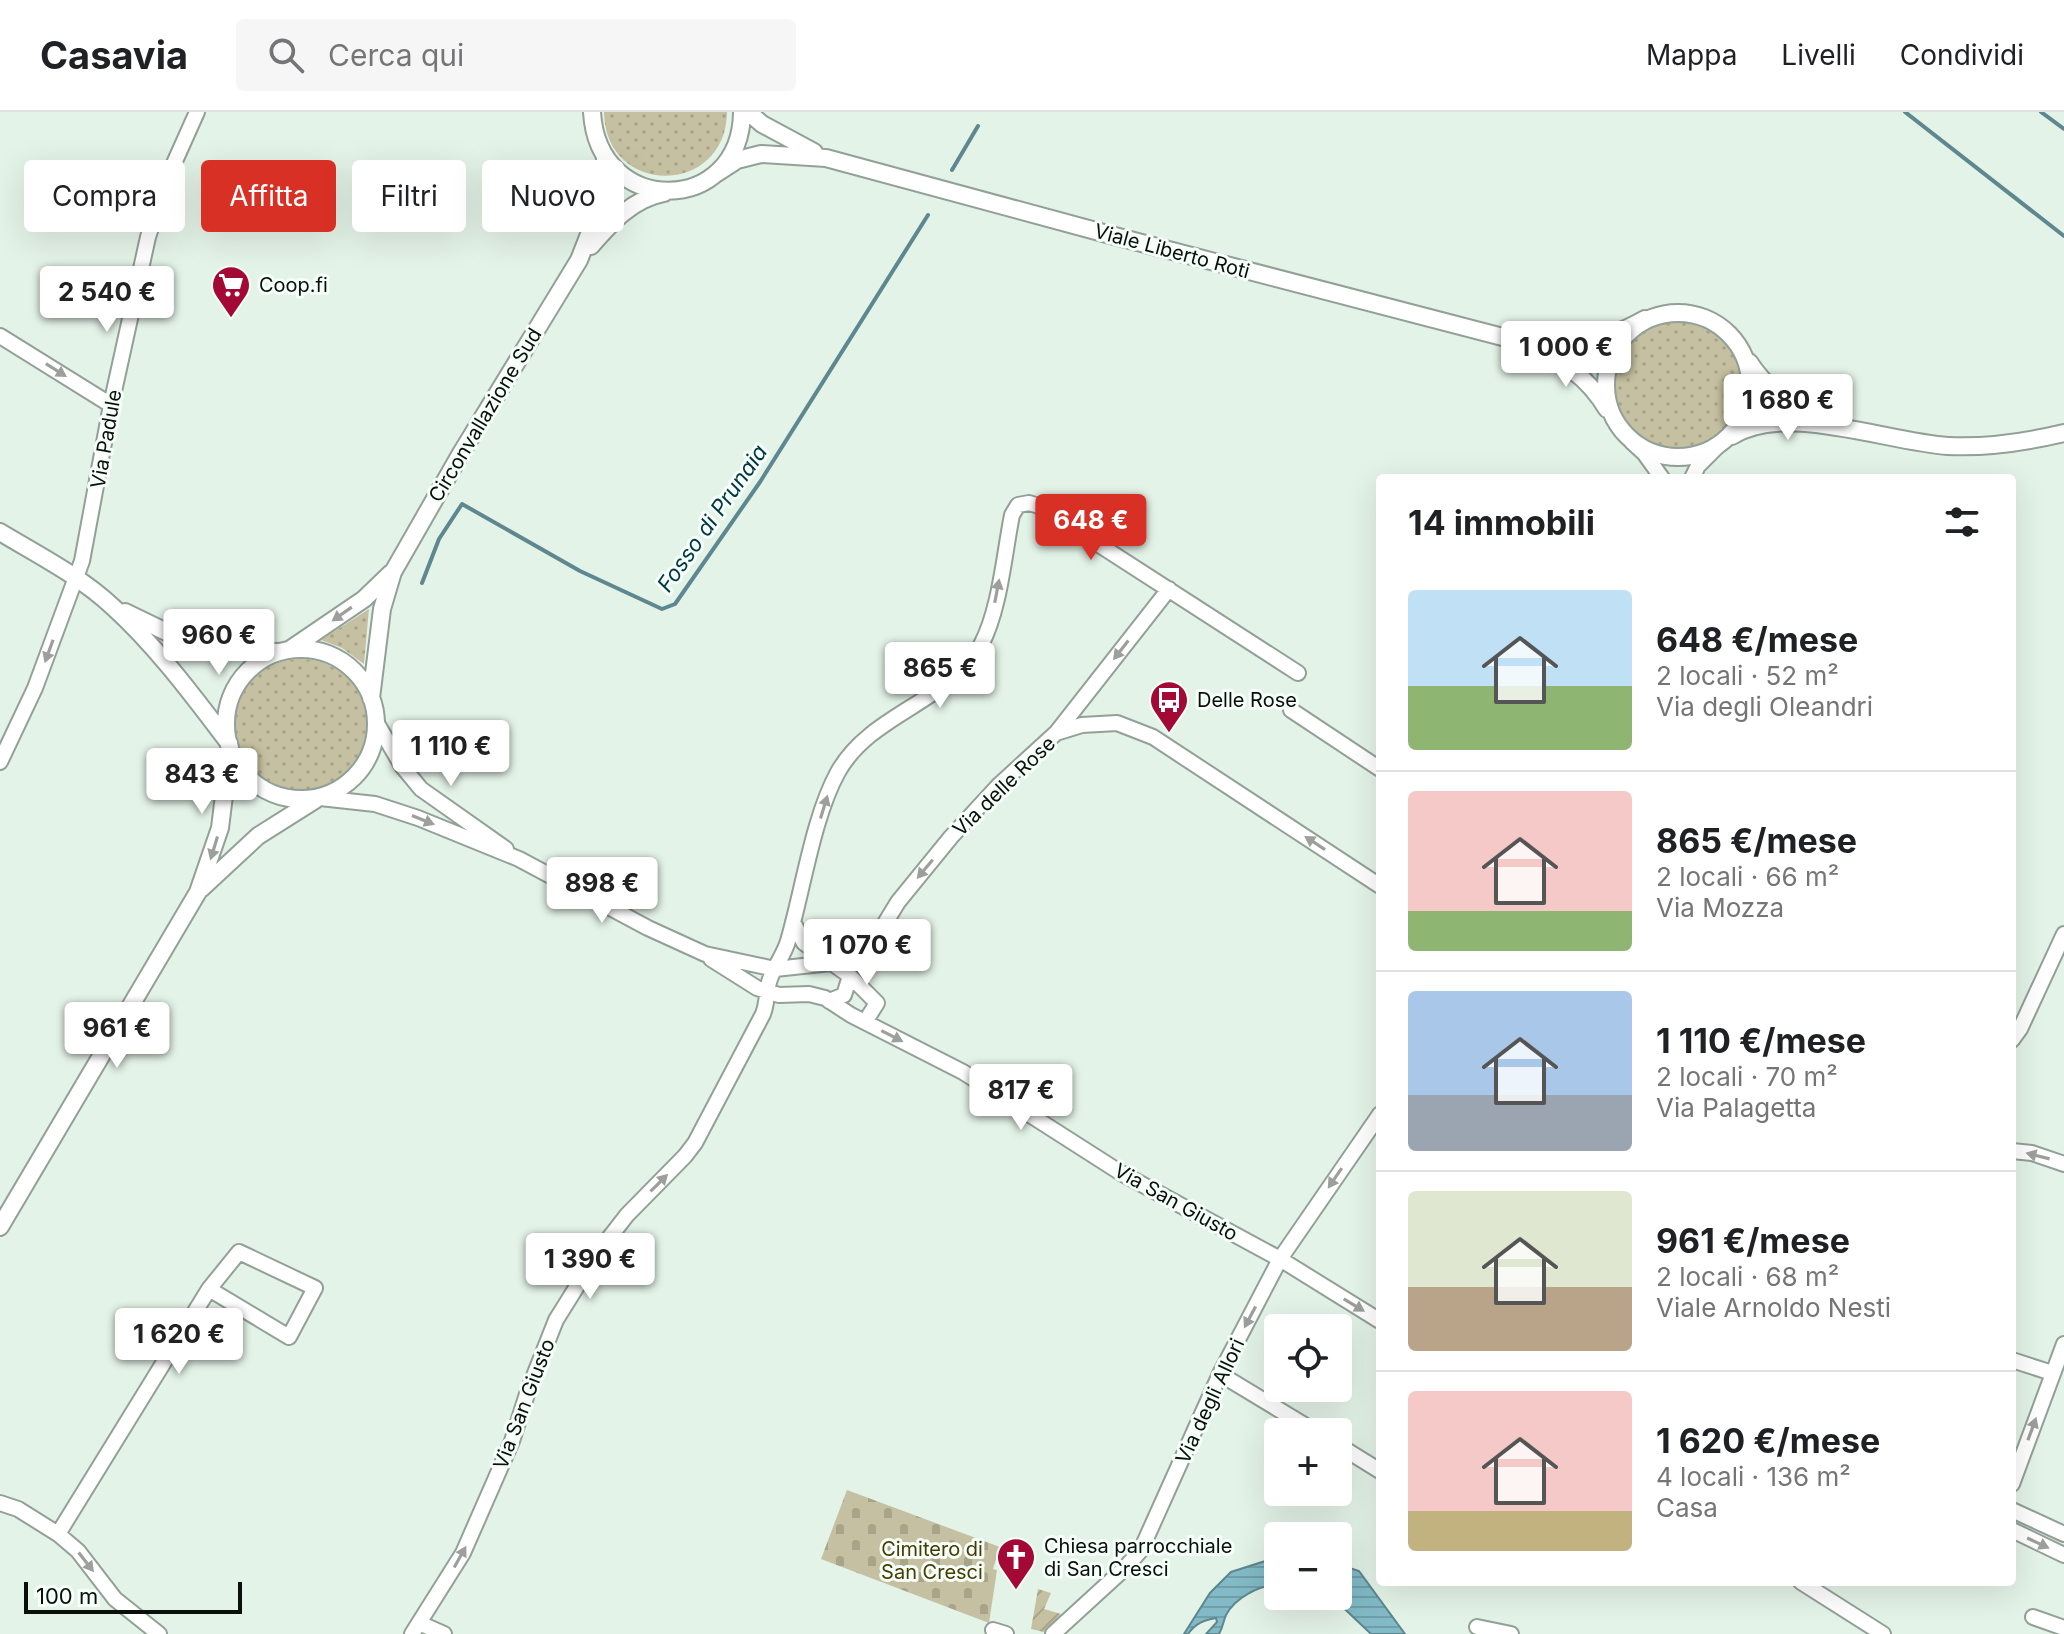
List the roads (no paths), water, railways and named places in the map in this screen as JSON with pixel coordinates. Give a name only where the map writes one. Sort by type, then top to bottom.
[{"type":"street","name":"Via Padule","points":[[0,762],[35,688],[86,546],[111,405],[153,219],[197,112]]},
{"type":"street","name":"Circonvallazione Sud","points":[[579,260],[601,204],[605,159],[597,144],[592,112]]},
{"type":"street","points":[[717,173],[734,152],[745,112]]},
{"type":"street","name":"Viale Liberto Roti","points":[[745,112],[826,158]]},
{"type":"street","name":"Viale Liberto Roti","points":[[717,173],[731,163],[761,154],[826,158],[1518,341],[1582,344],[1609,338],[1645,319],[1682,312],[1707,318],[1727,331],[1764,384],[1783,399],[1804,412],[1852,430]]},
{"type":"street","points":[[605,159],[636,185],[673,191]]},
{"type":"street","name":"Circonvallazione Sud","points":[[371,698],[380,619],[393,572],[579,260],[605,230],[636,203],[655,194],[691,188],[717,173]]},
{"type":"street","points":[[1645,319],[1621,339],[1610,357],[1605,380],[1606,399],[1626,436],[1659,474]]},
{"type":"street","points":[[0,336],[111,405]]},
{"type":"street","name":"Viale Liberto Roti","points":[[1518,341],[1576,371],[1626,436],[1658,455],[1679,458],[1706,452],[1741,430],[1772,422],[1964,446],[2014,443],[2064,433]]},
{"type":"street","points":[[1694,474],[1698,466],[1738,426],[1747,407],[1749,378],[1740,348]]},
{"type":"street","name":"Via San Giusto","points":[[444,1634],[415,1628],[463,1553],[512,1441],[556,1320],[599,1251],[627,1215],[695,1143],[763,1014],[769,981],[784,954],[825,800],[842,765],[884,722],[949,681],[982,643],[993,608],[1012,515],[1018,505],[1029,503],[1039,506],[1169,589]]},
{"type":"street","points":[[0,532],[76,577],[113,606],[174,672],[230,745],[239,766],[258,786],[284,797],[375,804],[404,812],[519,859],[648,928],[705,954],[751,985],[769,992]]},
{"type":"street","name":"Circonvallazione Sud","points":[[284,652],[364,599],[393,572]]},
{"type":"street","points":[[1056,733],[1169,589],[1298,673]]},
{"type":"street","points":[[113,606],[183,640],[207,648],[284,652],[313,650],[338,658],[363,681],[371,698],[375,720],[371,748],[360,769],[340,789],[258,836],[198,892]]},
{"type":"street","points":[[0,1227],[198,892],[220,828],[230,745],[228,713],[237,687],[254,666],[284,652]]},
{"type":"street","points":[[1291,710],[1376,766]]},
{"type":"street","points":[[375,720],[402,766],[421,789],[519,859]]},
{"type":"street","name":"Via delle Rose","points":[[831,963],[872,947],[898,902],[998,786],[1056,733],[1082,725],[1117,723],[1136,728],[1376,883]]},
{"type":"street","points":[[793,922],[804,943],[850,976],[877,1003],[865,1022]]},
{"type":"street","points":[[2016,1034],[2064,934]]},
{"type":"street","points":[[705,954],[775,969],[831,963]]},
{"type":"street","points":[[829,1001],[844,995],[850,976]]},
{"type":"street","name":"Via San Giusto","points":[[769,992],[782,995],[813,994],[963,1072],[1121,1173],[1280,1259],[1376,1319]]},
{"type":"street","name":"Via degli Allori","points":[[1053,1634],[1141,1550],[1220,1374],[1280,1259],[1376,1120]]},
{"type":"street","points":[[2016,1151],[2032,1153],[2064,1164]]},
{"type":"street","points":[[58,1534],[209,1289],[239,1252],[315,1288],[289,1337],[209,1289]]},
{"type":"street","points":[[2016,1473],[2064,1344]]},
{"type":"street","points":[[2016,1361],[2052,1373]]},
{"type":"street","points":[[1220,1374],[1293,1418]]},
{"type":"street","points":[[1352,1454],[1376,1469]]},
{"type":"street","points":[[0,1503],[18,1509],[58,1534],[78,1551],[115,1599],[159,1634]]},
{"type":"street","points":[[2016,1512],[2064,1534]]},
{"type":"street","points":[[2016,1532],[2064,1555]]},
{"type":"street","points":[[1807,1586],[1883,1634]]},
{"type":"street","points":[[2033,1617],[2064,1628]]},
{"type":"street","points":[[1477,1627],[1511,1634]]},
{"type":"water","points":[[1264,1561],[1264,1588],[1235,1603],[1226,1615],[1219,1634],[1206,1634],[1217,1622],[1216,1618],[1200,1623],[1184,1634],[1210,1593],[1231,1572]]},
{"type":"water","points":[[1352,1569],[1359,1571],[1405,1634],[1371,1634],[1346,1610],[1352,1610]]},
{"type":"waterway","points":[[1905,112],[2064,236]]},
{"type":"waterway","points":[[2041,112],[2064,129]]},
{"type":"waterway","name":"Fosso di Prunaia","points":[[952,170],[978,126]]},
{"type":"waterway","name":"Fosso di Prunaia","points":[[422,583],[439,539],[462,504],[580,571],[662,609],[675,604],[760,482],[928,215]]},
{"type":"place","name":"Coop.fi","points":[[231,319]]},
{"type":"place","name":"Delle Rose","points":[[1169,734]]},
{"type":"place","name":"Chiesa parrocchiale di San Cresci","points":[[1016,1591]]},
{"type":"park label","name":"Cimitero di San Cresci","points":[[932,1560]]}]
